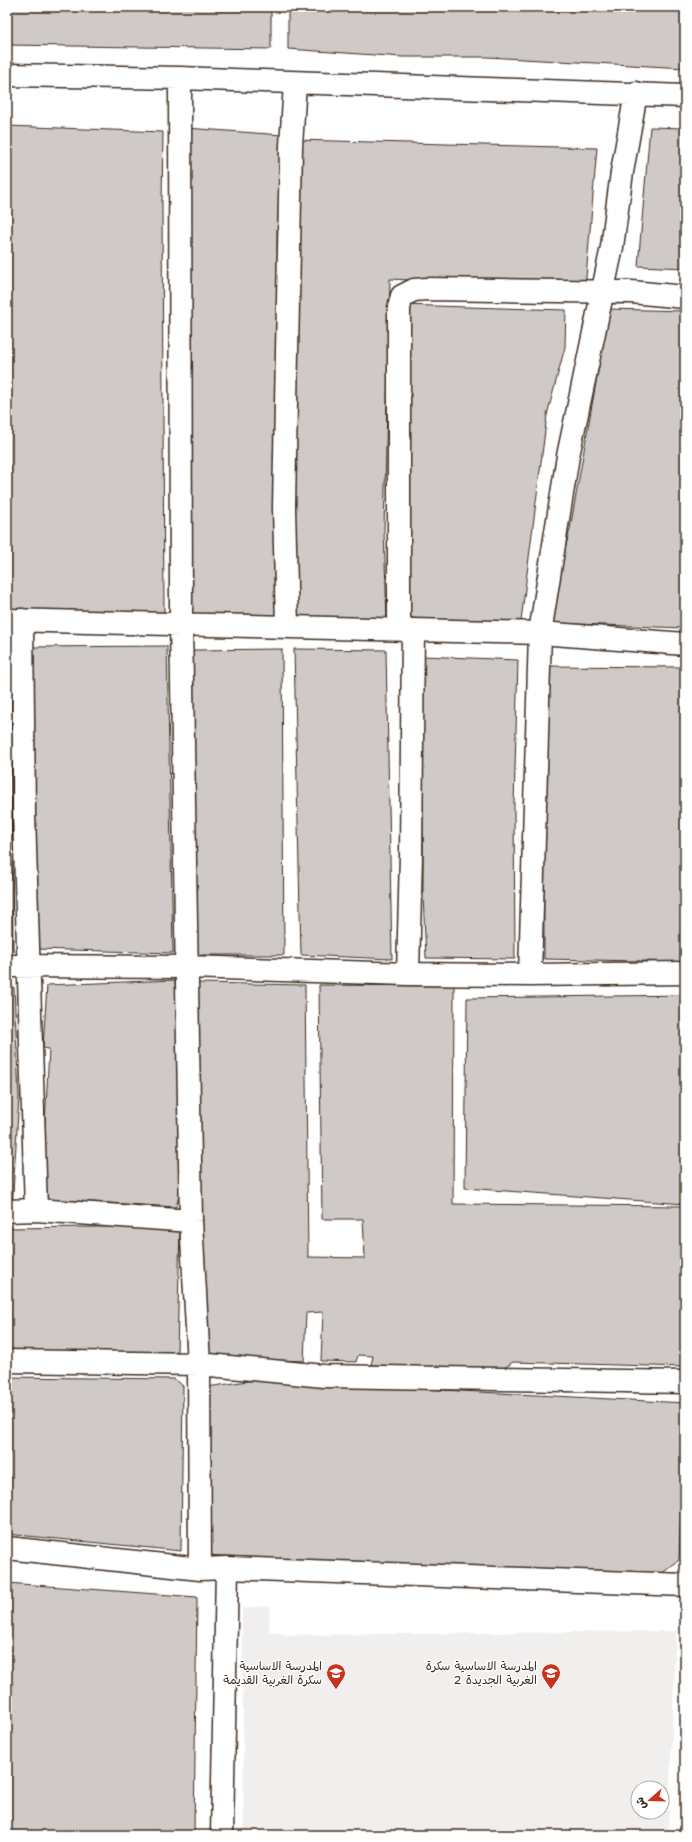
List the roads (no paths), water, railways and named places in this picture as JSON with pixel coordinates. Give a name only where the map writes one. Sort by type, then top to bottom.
[{"type":"street","points":[[7,75],[180,78],[295,83],[636,93],[685,96]]},
{"type":"street","points":[[180,78],[181,623],[190,1221],[199,1364],[200,1569]]},
{"type":"street","points":[[287,626],[284,506],[291,153],[295,83]]},
{"type":"street","points":[[530,975],[540,633],[568,456],[612,247],[622,172],[636,93]]},
{"type":"street","points":[[408,974],[411,854],[406,630],[400,545],[399,308],[402,296],[414,290],[426,289],[603,292],[685,297]]},
{"type":"street","points":[[36,1210],[14,620],[540,633],[685,644]]},
{"type":"street","points":[[7,966],[187,967],[408,974],[530,975],[685,973]]},
{"type":"street","points":[[7,1211],[36,1210],[190,1221]]},
{"type":"street","points":[[7,1361],[199,1364],[324,1376],[685,1382]]},
{"type":"street","points":[[7,1548],[200,1569],[227,1568],[685,1584]]},
{"type":"street","points":[[222,1835],[227,1568]]},
{"type":"place","name":"المدرسة الاساسية سكرة الغربية القديمة","points":[[336,1690]]},
{"type":"place","name":"المدرسة الاساسية سكرة الغربية الجديدة 2","points":[[551,1690]]}]
